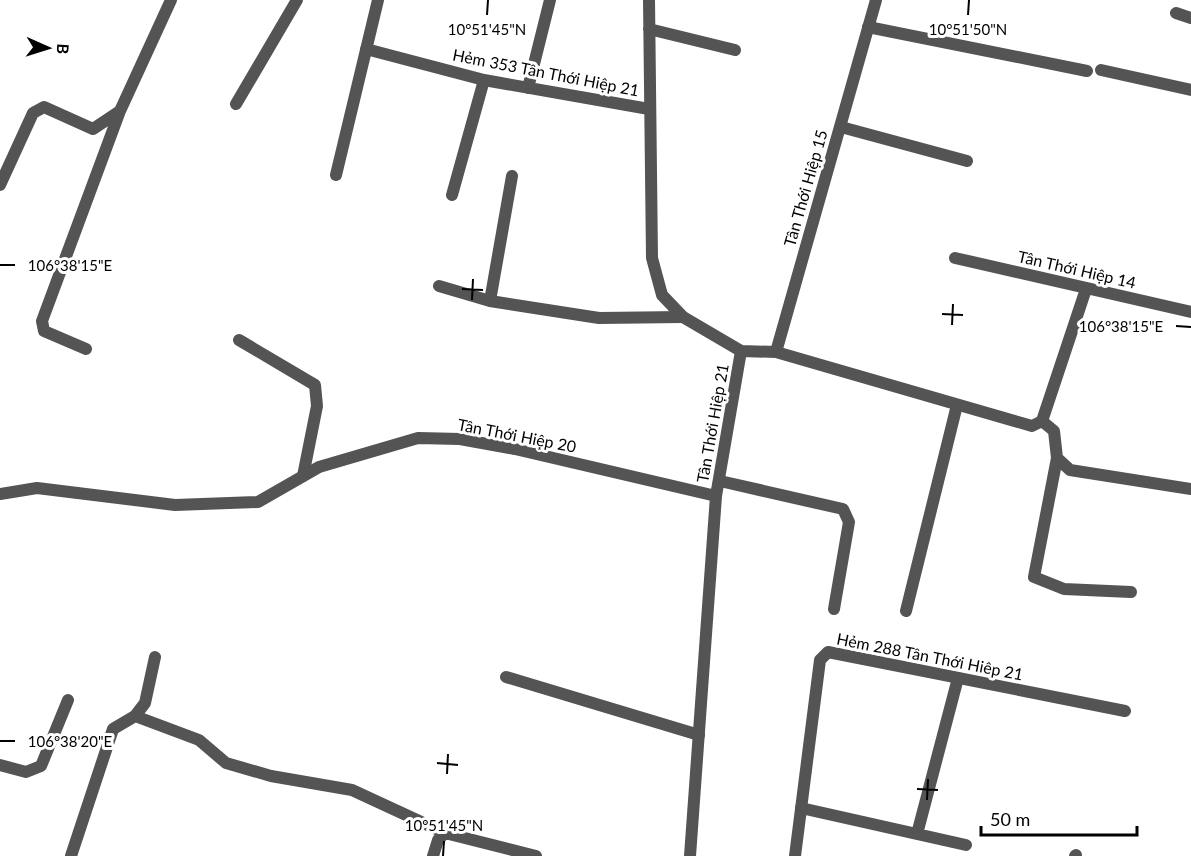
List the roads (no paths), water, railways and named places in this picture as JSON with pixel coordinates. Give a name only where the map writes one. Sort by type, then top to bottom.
[{"type":"street","points":[[86,349],[44,332],[42,321],[120,111],[171,0]]},
{"type":"street","points":[[236,104],[297,0]]},
{"type":"street","points":[[336,175],[378,0]]},
{"type":"street","points":[[528,88],[550,0]]},
{"type":"street","name":"Tân Thới Hiệp 21","points":[[649,0],[652,258],[662,295],[682,317],[741,351],[716,496],[690,856]]},
{"type":"street","name":"Tân Thới Hiệp 15","points":[[776,352],[876,0]]},
{"type":"street","points":[[1176,13],[1191,18]]},
{"type":"street","points":[[868,27],[1087,70]]},
{"type":"street","points":[[649,29],[735,50]]},
{"type":"street","name":"Hẻm 353 Tân Thới Hiệp 21","points":[[366,49],[484,80],[649,109]]},
{"type":"street","points":[[1101,70],[1191,90]]},
{"type":"street","points":[[452,195],[484,80]]},
{"type":"street","points":[[0,185],[33,113],[44,107],[93,129],[120,111]]},
{"type":"street","points":[[840,126],[967,160]]},
{"type":"street","points":[[490,301],[512,176]]},
{"type":"street","name":"Tân Thới Hiệp 14","points":[[955,258],[1086,290],[1191,312]]},
{"type":"street","points":[[439,286],[490,301],[599,318],[682,317]]},
{"type":"street","points":[[741,351],[776,352],[1032,426],[1042,421],[1086,290]]},
{"type":"street","points":[[239,340],[315,385],[317,406],[303,476]]},
{"type":"street","points":[[906,611],[957,405]]},
{"type":"street","points":[[1042,421],[1054,431],[1057,458],[1034,577],[1064,589],[1131,592]]},
{"type":"street","name":"Tân Thới Hiệp 20","points":[[0,494],[37,488],[175,505],[258,502],[319,467],[383,446],[418,438],[460,439],[516,449],[716,496]]},
{"type":"street","points":[[1057,458],[1070,470],[1191,489]]},
{"type":"street","points":[[720,481],[843,509],[849,522],[834,609]]},
{"type":"street","name":"Hẻm 288 Tân Thới Hiêp 21","points":[[795,856],[822,655],[834,652],[1125,711]]},
{"type":"street","points":[[71,856],[113,729],[135,716],[145,703],[155,657]]},
{"type":"street","points":[[506,677],[699,735]]},
{"type":"street","points":[[917,834],[958,678]]},
{"type":"street","points":[[0,765],[26,772],[41,766],[68,700]]},
{"type":"street","points":[[135,716],[199,740],[226,763],[271,776],[352,790],[445,833],[536,856]]},
{"type":"street","points":[[801,808],[966,845]]},
{"type":"street","points":[[433,856],[438,840],[445,833]]}]
